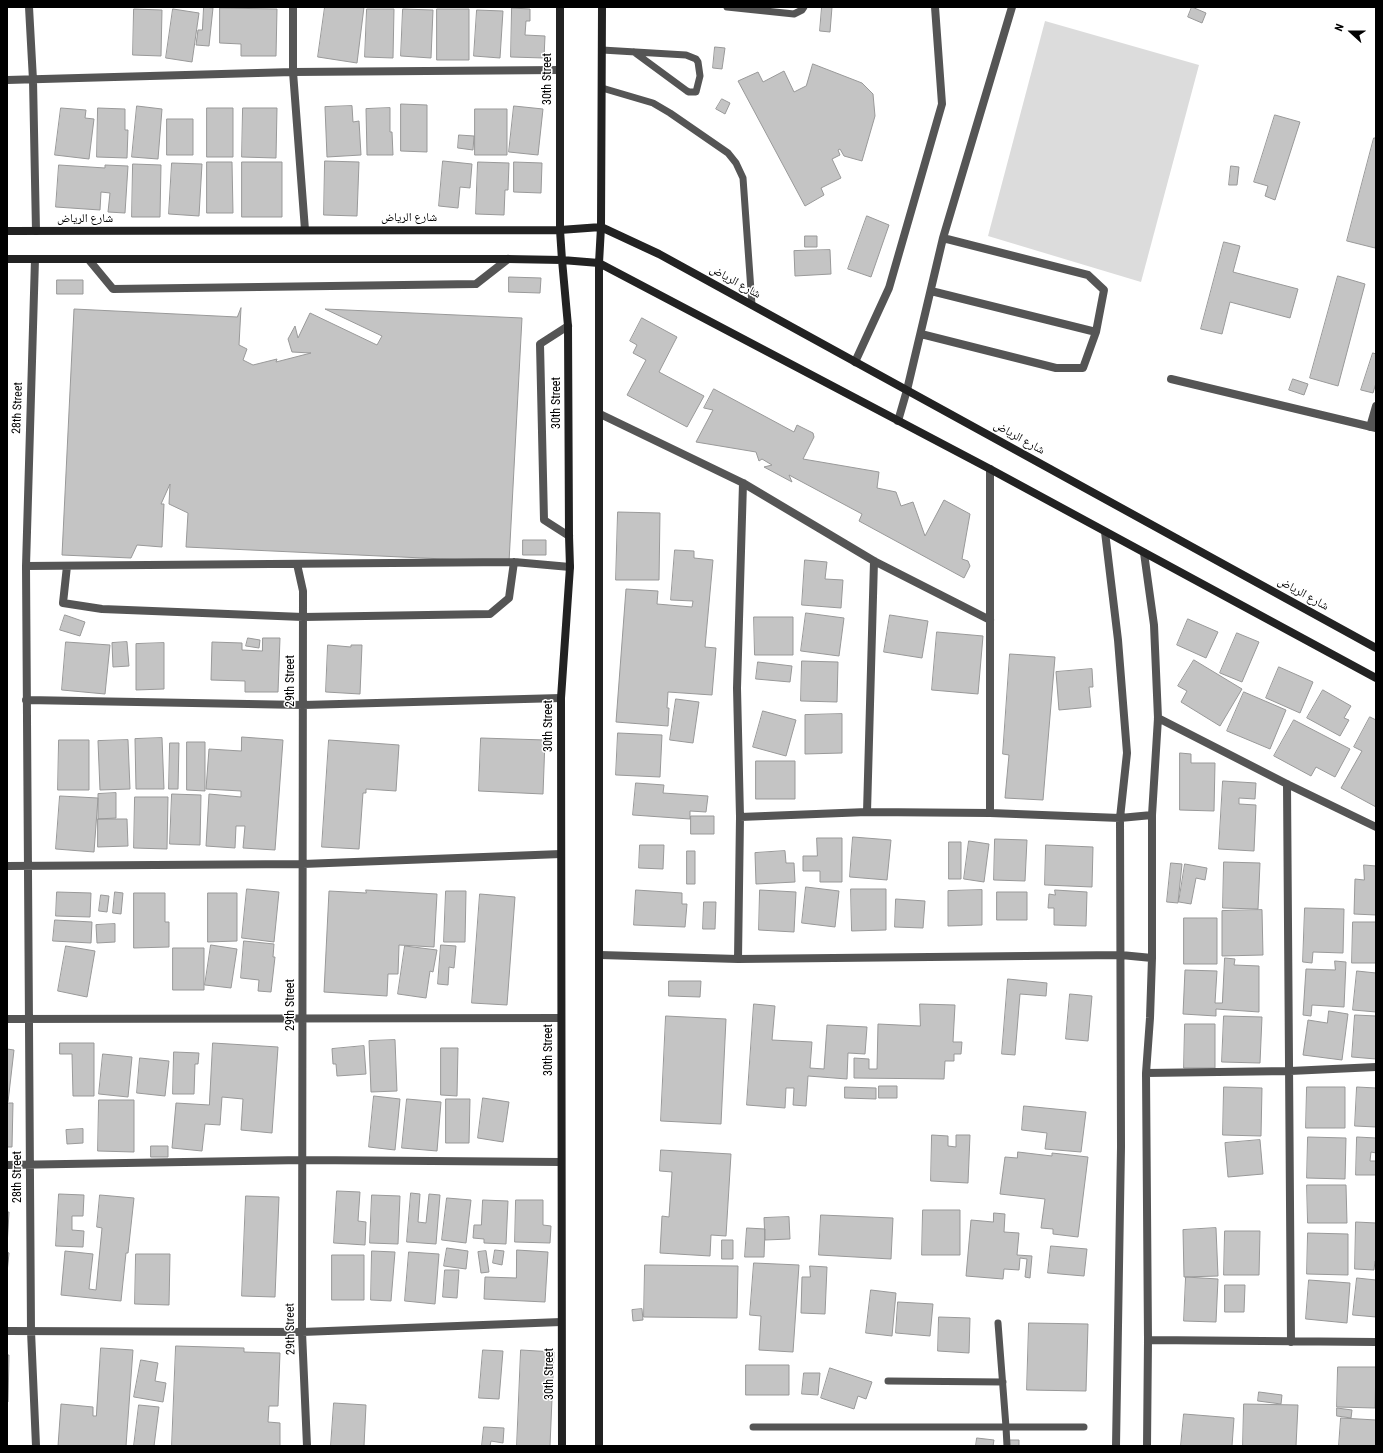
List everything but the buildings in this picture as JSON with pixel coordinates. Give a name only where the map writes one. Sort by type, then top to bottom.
[{"type":"main road","name":"30th Street","points":[[560,7],[560,230],[568,326],[570,567],[561,698],[562,1446]]},
{"type":"main road","points":[[599,1446],[599,263],[601,227],[602,7]]},
{"type":"main road","name":"شارع الرياض","points":[[7,231],[560,230],[601,227],[659,254],[1376,648]]},
{"type":"main road","points":[[7,259],[508,259],[562,260],[599,263],[990,469],[1376,678]]},
{"type":"street","points":[[29,7],[33,80],[36,231]]},
{"type":"street","points":[[293,7],[293,72],[305,230]]},
{"type":"street","points":[[855,362],[889,288],[942,104],[935,7]]},
{"type":"street","points":[[898,421],[907,390],[943,238],[1012,7]]},
{"type":"street","points":[[7,80],[293,72],[560,70]]},
{"type":"street","points":[[920,334],[1056,368],[1083,368],[1096,332],[1104,290],[1088,275],[943,238]]},
{"type":"street","name":"28th Street","points":[[35,259],[26,566],[26,700],[29,867],[28,1019],[31,1331],[36,1446]]},
{"type":"street","points":[[89,260],[113,289],[476,284],[508,259]]},
{"type":"street","points":[[931,291],[1096,332]]},
{"type":"street","points":[[568,326],[540,344],[544,520],[569,536]]},
{"type":"street","points":[[1171,379],[1373,428],[1376,406]]},
{"type":"street","points":[[600,414],[743,483],[874,561],[990,620]]},
{"type":"street","points":[[990,469],[990,813]]},
{"type":"street","points":[[738,960],[740,817],[737,688],[743,483]]},
{"type":"street","points":[[1104,532],[1118,640],[1127,753],[1120,818],[1120,1147],[1116,1446]]},
{"type":"street","points":[[1144,553],[1154,625],[1158,718],[1152,815],[1152,958],[1146,1073],[1148,1340],[1147,1446]]},
{"type":"street","points":[[867,812],[874,561]]},
{"type":"street","points":[[26,566],[514,562],[570,567]]},
{"type":"street","points":[[67,566],[63,602],[102,609],[304,617],[490,614],[509,598],[514,562]]},
{"type":"street","name":"29th Street","points":[[297,564],[304,591],[302,1332],[307,1446]]},
{"type":"street","points":[[26,700],[303,705],[561,698]]},
{"type":"street","points":[[1158,718],[1287,784],[1376,827]]},
{"type":"street","points":[[1287,784],[1292,1342]]},
{"type":"street","points":[[740,817],[867,812],[990,813],[1120,818],[1152,815]]},
{"type":"street","points":[[7,866],[303,864],[561,854]]},
{"type":"street","points":[[600,955],[738,960],[1121,955],[1152,958]]},
{"type":"street","points":[[7,1019],[561,1018]]},
{"type":"street","points":[[1146,1073],[1290,1071],[1376,1067]]},
{"type":"street","points":[[7,1165],[303,1160],[561,1162]]},
{"type":"street","points":[[7,1331],[302,1332],[561,1322]]},
{"type":"street","points":[[1148,1340],[1376,1342]]},
{"type":"lane","points":[[727,7],[794,14],[802,10],[804,7]]},
{"type":"lane","points":[[602,50],[686,55],[696,59],[698,62],[700,76],[696,92],[687,91],[634,52]]},
{"type":"lane","points":[[602,88],[653,103],[670,112],[728,153],[736,163],[743,178],[752,305]]},
{"type":"lane","points":[[998,1323],[1007,1446]]},
{"type":"lane","points":[[888,1381],[1003,1382]]},
{"type":"lane","points":[[754,1427],[1084,1427]]},
{"type":"shaded area","points":[[1045,21],[1199,65],[1141,282],[988,236]]}]
